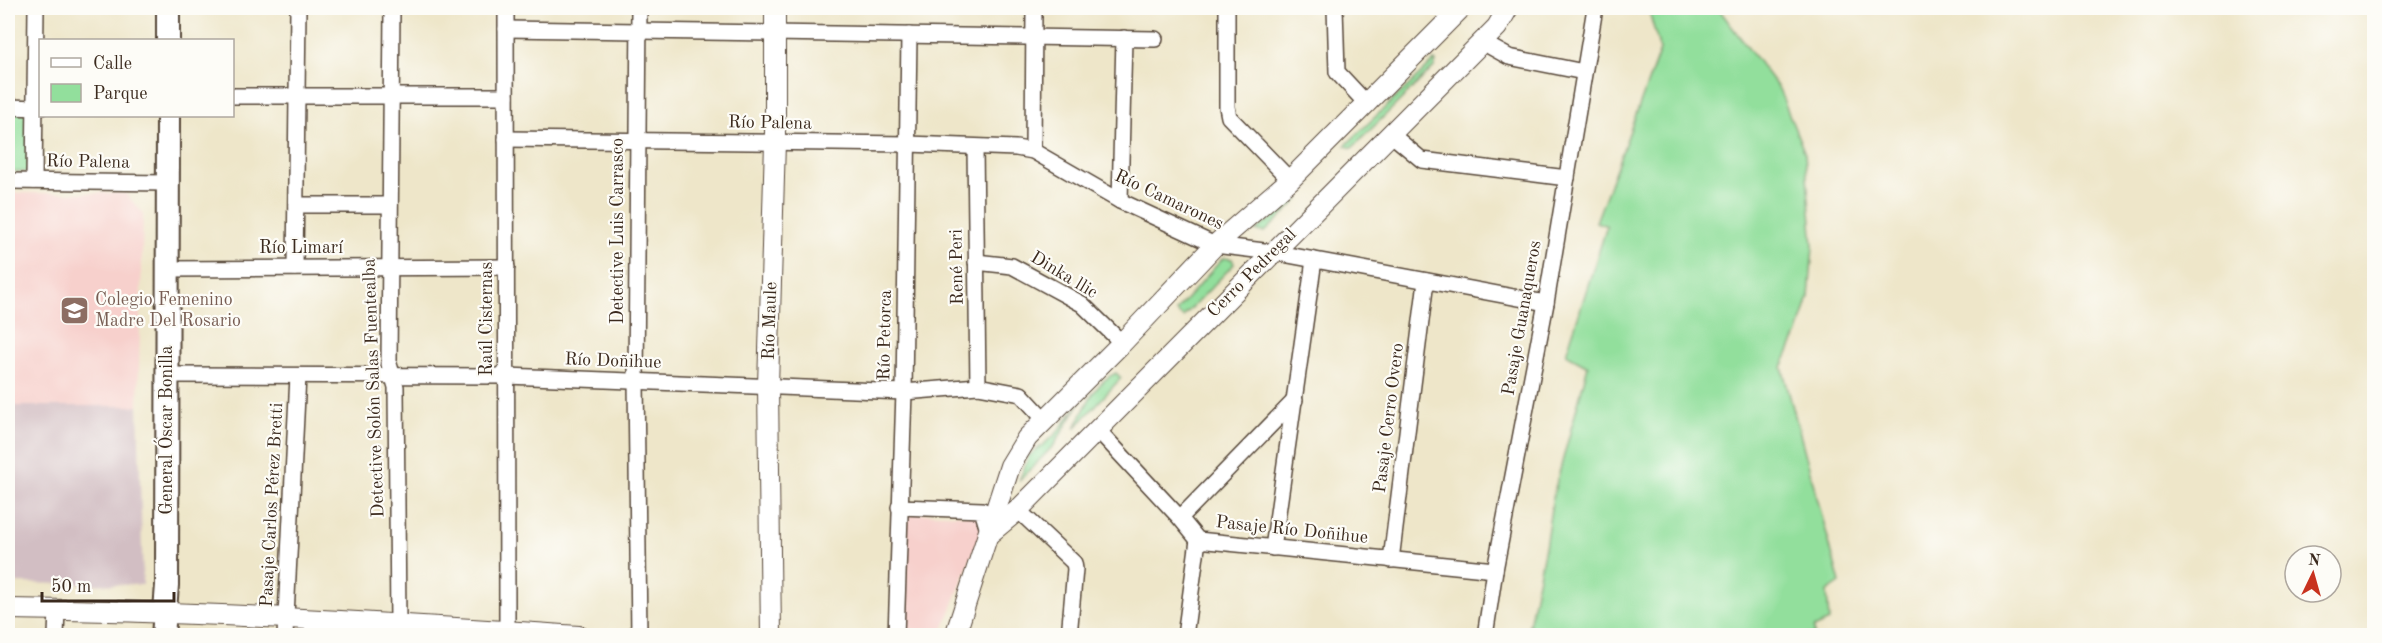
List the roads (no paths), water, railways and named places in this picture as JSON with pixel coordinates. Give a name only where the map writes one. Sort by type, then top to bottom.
[{"type":"main road","points":[[168,8],[168,39]]},
{"type":"main road","name":"General Óscar Bonilla","points":[[163,636],[168,117]]},
{"type":"street","points":[[34,181],[38,108],[36,8]]},
{"type":"street","points":[[295,268],[298,8]]},
{"type":"street","name":"Detective Solón Salas Fuentealba","points":[[389,627],[396,387],[389,364],[392,8]]},
{"type":"street","name":"Raúl Cisternas","points":[[500,632],[507,376],[506,8]]},
{"type":"street","name":"Detective Luis Carrasco","points":[[639,8],[636,381],[639,636]]},
{"type":"street","name":"Río Maule","points":[[771,636],[768,386],[775,142],[775,8]]},
{"type":"street","points":[[1033,151],[1034,8]]},
{"type":"street","points":[[1227,8],[1227,107],[1229,117],[1290,180]]},
{"type":"street","points":[[1335,8],[1337,72],[1367,104]]},
{"type":"street","points":[[954,636],[1010,466],[1027,438],[1215,245],[1290,180],[1461,8]]},
{"type":"street","name":"Cerro Pedregal","points":[[989,534],[1018,510],[1272,252],[1392,135],[1497,27],[1508,8]]},
{"type":"street","name":"Pasaje Guanaqueros","points":[[1485,636],[1495,570],[1546,303],[1595,8]]},
{"type":"street","points":[[506,29],[1155,39]]},
{"type":"street","name":"Río Petorca","points":[[896,636],[904,392],[909,35]]},
{"type":"street","points":[[1120,201],[1124,38]]},
{"type":"street","points":[[1482,42],[1509,57],[1584,72]]},
{"type":"street","points":[[234,96],[506,96]]},
{"type":"street","points":[[8,107],[38,108]]},
{"type":"street","points":[[1392,135],[1422,160],[1567,178]]},
{"type":"street","name":"Río Palena","points":[[506,139],[908,144],[1016,148],[1033,151]]},
{"type":"street","name":"René Peri","points":[[975,147],[978,386]]},
{"type":"street","name":"Río Camarones","points":[[1033,151],[1120,201],[1215,245],[1272,252],[1546,303]]},
{"type":"street","name":"Río Palena","points":[[8,181],[167,183]]},
{"type":"street","points":[[296,205],[390,205]]},
{"type":"street","points":[[1273,548],[1314,260]]},
{"type":"street","name":"Dinka llic","points":[[976,262],[1012,266],[1082,304],[1122,343]]},
{"type":"street","name":"Río Limarí","points":[[167,269],[507,267]]},
{"type":"street","name":"Pasaje Cerro Overo","points":[[1391,560],[1426,281]]},
{"type":"street","name":"Río Doñihue","points":[[167,375],[507,376],[904,392],[978,386],[1021,394],[1045,420]]},
{"type":"street","name":"Pasaje Carlos Pérez Bretti","points":[[285,626],[298,376]]},
{"type":"street","points":[[1180,518],[1295,400]]},
{"type":"street","name":"Pasaje Río Doñihue","points":[[1098,430],[1198,540],[1495,570]]},
{"type":"street","points":[[899,507],[982,510],[989,534]]},
{"type":"street","points":[[1018,510],[1074,563],[1076,569],[1068,636]]},
{"type":"street","points":[[1185,636],[1198,540]]},
{"type":"street","points":[[8,609],[165,611],[285,626],[389,627],[579,636]]},
{"type":"street","points":[[56,636],[57,609]]},
{"type":"place","name":"Colegio Femenino Madre Del Rosario","points":[[74,310]]}]
